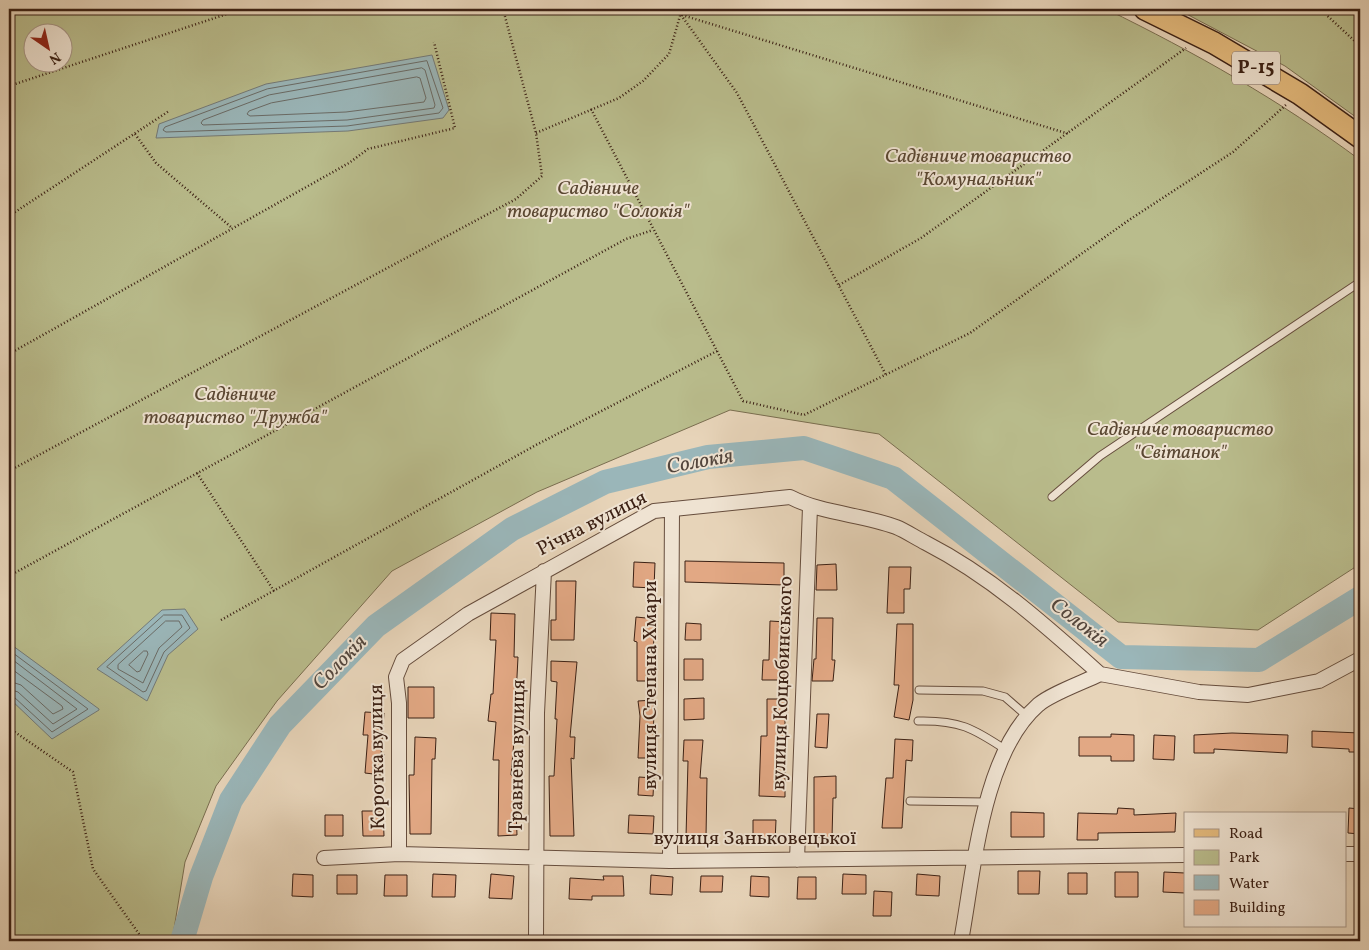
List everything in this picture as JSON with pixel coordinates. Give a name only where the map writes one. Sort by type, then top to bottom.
[{"type":"main road","name":"Р-15","points":[[1145,9],[1201,37],[1300,94],[1360,137]]},
{"type":"street","name":"Річна вулиця","points":[[404,660],[468,614],[654,511],[790,497],[810,507],[896,527],[949,555],[1031,612],[1100,674]]},
{"type":"street","name":"вулиця Коцюбинського","points":[[797,860],[810,507]]},
{"type":"street","name":"вулиця Степана Хмари","points":[[670,861],[672,509]]},
{"type":"street","name":"Травнева вулиця","points":[[536,941],[537,713],[544,571]]},
{"type":"street","points":[[961,941],[986,802],[1015,732],[1039,704],[1100,674],[1199,692],[1248,695],[1319,681],[1360,659]]},
{"type":"street","name":"Коротка вулиця","points":[[399,854],[399,703],[396,677],[404,660]]},
{"type":"street","name":"вулиця Заньковецької","points":[[324,858],[399,854],[670,861],[1184,855]]},
{"type":"street","points":[[1346,854],[1360,854]]},
{"type":"lane","points":[[1052,496],[1100,456],[1360,282]]},
{"type":"lane","points":[[919,690],[983,691],[1005,696],[1028,717]]},
{"type":"lane","points":[[918,721],[942,721],[976,730],[1006,750]]},
{"type":"lane","points":[[910,801],[986,802]]},
{"type":"path","points":[[9,86],[242,9]]},
{"type":"path","points":[[9,472],[516,199],[542,176],[536,133],[503,9]]},
{"type":"path","points":[[536,133],[619,98],[643,81],[669,54],[682,9]]},
{"type":"path","points":[[1320,9],[1360,46]]},
{"type":"path","points":[[680,15],[1069,134]]},
{"type":"path","points":[[680,15],[737,93],[886,375]]},
{"type":"path","points":[[839,285],[921,238],[1069,134],[1201,37]]},
{"type":"path","points":[[9,354],[231,227],[349,163],[368,149],[455,128],[434,42]]},
{"type":"path","points":[[591,109],[742,401],[804,415],[970,334],[1129,220],[1234,152],[1300,94]]},
{"type":"path","points":[[9,216],[169,111]]},
{"type":"path","points":[[135,134],[156,163],[231,227]]},
{"type":"path","points":[[9,576],[626,239],[653,230]]},
{"type":"path","points":[[221,620],[536,445],[717,351]]},
{"type":"path","points":[[197,473],[274,591]]},
{"type":"path","points":[[9,728],[74,772],[93,869],[144,941]]},
{"type":"green space","points":[[9,9],[1106,9],[1172,42],[1236,78],[1330,138],[1360,160],[1360,564],[1258,630],[1118,622],[879,434],[730,410],[537,492],[392,571],[277,701],[216,786],[185,862],[172,941],[9,941]]},
{"type":"green space","points":[[1177,9],[1360,9],[1360,120],[1285,66]]},
{"type":"water","points":[[432,55],[449,110],[443,118],[348,131],[156,138],[159,124],[266,84]]},
{"type":"water","points":[[185,609],[198,629],[168,655],[147,701],[97,669],[162,610]]},
{"type":"water","points":[[9,643],[99,710],[52,739],[9,698]]},
{"type":"building","points":[[685,561],[784,563],[784,585],[685,582]]},
{"type":"building","points":[[634,562],[655,563],[654,588],[633,587]]},
{"type":"building","points":[[836,564],[837,590],[816,590],[817,565]]},
{"type":"building","points":[[889,567],[911,567],[910,589],[904,589],[904,613],[887,613]]},
{"type":"building","points":[[556,581],[576,581],[574,640],[551,640],[551,620],[556,620]]},
{"type":"building","points":[[491,613],[515,614],[514,657],[518,657],[516,696],[518,696],[511,775],[515,776],[514,812],[516,812],[517,835],[498,836],[499,760],[493,760],[496,722],[488,721],[491,694],[493,694],[496,640],[490,640]]},
{"type":"building","points":[[636,617],[656,619],[652,659],[655,659],[655,681],[637,681],[637,642],[634,641]]},
{"type":"building","points":[[817,618],[833,618],[832,660],[835,660],[833,681],[812,681],[814,659],[816,659]]},
{"type":"building","points":[[770,621],[786,622],[784,680],[762,680],[763,660],[769,660]]},
{"type":"building","points":[[686,623],[701,624],[701,640],[685,640]]},
{"type":"building","points":[[897,624],[913,624],[913,700],[909,720],[894,717],[899,685],[894,685]]},
{"type":"building","points":[[684,659],[703,659],[703,680],[684,680]]},
{"type":"building","points":[[551,661],[577,662],[570,737],[575,737],[574,759],[571,758],[574,836],[550,836],[549,776],[554,776],[557,719],[555,719],[557,682],[551,681]]},
{"type":"building","points":[[408,687],[434,687],[434,718],[408,718]]},
{"type":"building","points":[[704,698],[704,719],[684,720],[684,699]]},
{"type":"building","points":[[767,699],[785,699],[785,797],[759,796],[761,736],[767,736]]},
{"type":"building","points":[[654,700],[653,758],[638,758],[640,716],[638,701]]},
{"type":"building","points":[[365,712],[384,713],[381,754],[384,754],[382,775],[365,773],[368,735],[363,735]]},
{"type":"building","points":[[817,714],[829,714],[827,748],[815,747]]},
{"type":"building","points":[[1312,731],[1360,733],[1360,752],[1349,752],[1349,749],[1312,747]]},
{"type":"building","points":[[1232,733],[1288,735],[1287,753],[1214,749],[1214,753],[1194,753],[1194,735]]},
{"type":"building","points":[[1111,734],[1134,735],[1134,761],[1111,761],[1111,756],[1079,756],[1079,737],[1111,737]]},
{"type":"building","points":[[1154,735],[1175,736],[1174,760],[1153,759]]},
{"type":"building","points":[[415,737],[436,738],[435,759],[432,759],[431,834],[410,834],[409,775],[414,775]]},
{"type":"building","points":[[895,739],[913,740],[912,761],[906,760],[902,828],[882,828],[886,778],[893,778]]},
{"type":"building","points":[[684,740],[703,740],[700,778],[707,778],[706,837],[686,837],[688,761],[683,761]]},
{"type":"building","points":[[836,776],[836,798],[833,798],[832,838],[814,837],[814,777]]},
{"type":"building","points":[[639,777],[654,778],[653,796],[638,795]]},
{"type":"building","points":[[1118,808],[1134,809],[1134,815],[1176,813],[1175,832],[1098,833],[1098,840],[1077,840],[1078,813],[1117,814]]},
{"type":"building","points":[[1349,808],[1360,809],[1360,834],[1348,833]]},
{"type":"building","points":[[362,811],[383,811],[384,836],[363,836]]},
{"type":"building","points":[[1011,812],[1044,813],[1044,837],[1011,837]]},
{"type":"building","points":[[325,815],[343,815],[343,836],[325,836]]},
{"type":"building","points":[[629,815],[654,816],[653,834],[628,833]]},
{"type":"building","points":[[753,820],[776,820],[775,843],[753,843]]},
{"type":"building","points":[[1018,871],[1040,871],[1039,894],[1018,894]]},
{"type":"building","points":[[1115,872],[1138,872],[1138,897],[1115,897]]},
{"type":"building","points":[[1164,872],[1184,873],[1184,893],[1163,892]]},
{"type":"building","points":[[1068,873],[1087,873],[1087,894],[1068,894]]},
{"type":"building","points":[[293,874],[313,875],[313,897],[292,896]]},
{"type":"building","points":[[433,874],[456,875],[455,897],[432,897]]},
{"type":"building","points":[[491,874],[514,876],[512,899],[489,898]]},
{"type":"building","points":[[843,874],[866,875],[866,894],[842,894]]},
{"type":"building","points":[[917,874],[940,876],[939,896],[916,895]]},
{"type":"building","points":[[337,875],[357,875],[357,894],[337,894]]},
{"type":"building","points":[[385,875],[407,875],[407,896],[384,896]]},
{"type":"building","points":[[651,875],[673,877],[672,895],[650,894]]},
{"type":"building","points":[[603,876],[623,876],[624,896],[592,896],[592,900],[569,899],[570,878],[604,880]]},
{"type":"building","points":[[701,876],[723,876],[722,892],[700,892]]},
{"type":"building","points":[[751,876],[769,877],[769,897],[750,896]]},
{"type":"building","points":[[798,877],[816,877],[816,899],[797,899]]},
{"type":"building","points":[[874,891],[892,892],[891,916],[873,916]]},
{"type":"waterway","name":"Солокія","points":[[182,941],[201,877],[231,800],[280,725],[376,626],[512,529],[605,482],[708,457],[804,448],[893,478],[1121,657],[1259,660],[1360,598]]},
{"type":"park label","name":"Садівниче товариство \"Комунальник\"","points":[[978,168]]},
{"type":"park label","name":"Садівниче товариство \"Солокія\"","points":[[598,200]]},
{"type":"park label","name":"Садівниче товариство \"Дружба\"","points":[[235,406]]},
{"type":"park label","name":"Садівниче товариство \"Світанок\"","points":[[1180,442]]}]
